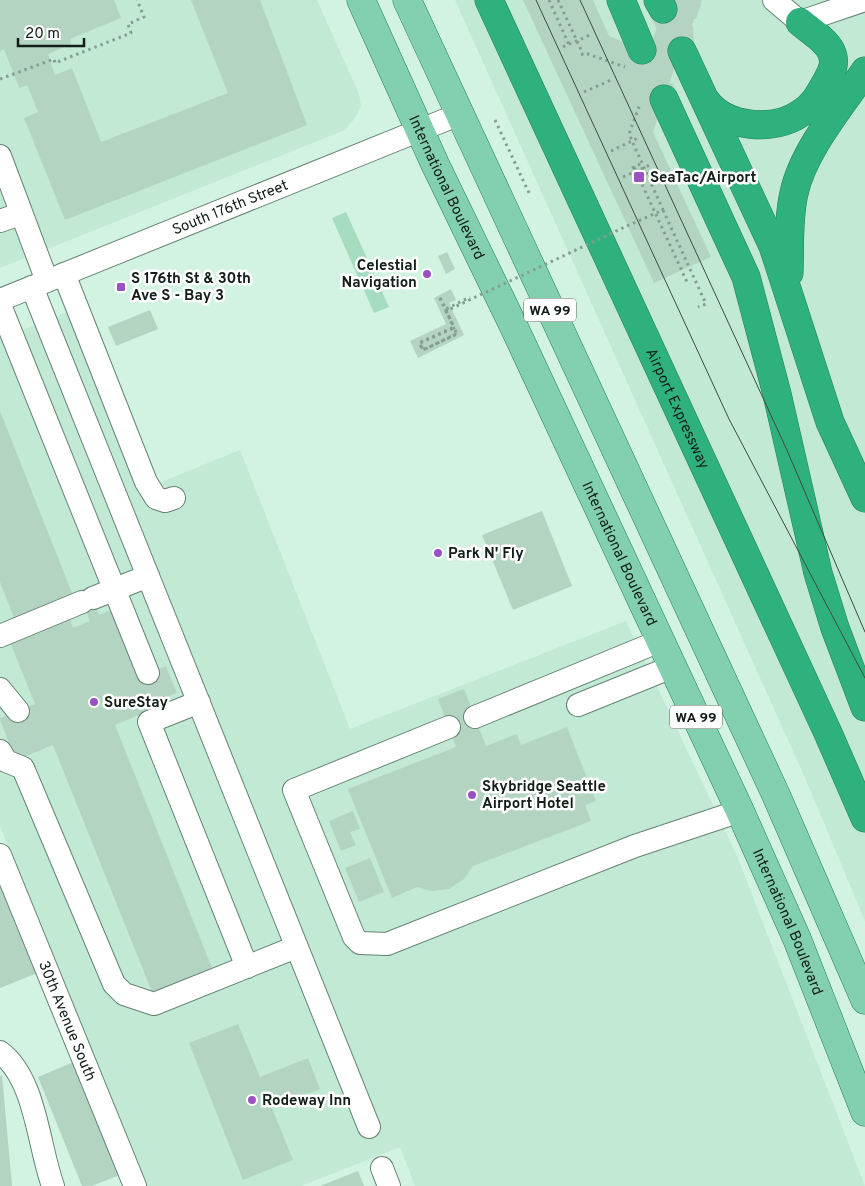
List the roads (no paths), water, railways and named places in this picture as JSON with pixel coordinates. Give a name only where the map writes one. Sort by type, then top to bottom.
[{"type":"highway","name":"Airport Expressway","points":[[489,0],[803,679],[865,818]]},
{"type":"highway","points":[[621,0],[637,60]]},
{"type":"highway","points":[[704,98],[718,113],[745,122],[780,123],[801,114],[817,98],[832,71],[834,63],[828,45],[800,22]]},
{"type":"highway","points":[[684,54],[773,246],[830,422],[865,498]]},
{"type":"highway","points":[[789,292],[790,210],[794,190],[802,169],[823,133],[865,71]]},
{"type":"highway","points":[[823,133],[865,91]]},
{"type":"highway","points":[[653,100],[746,277],[777,394],[818,573],[835,628],[865,707]]},
{"type":"main road","name":"International Boulevard","points":[[362,0],[420,131],[740,811],[797,939],[865,1112]]},
{"type":"main road","name":"WA 99","points":[[407,0],[776,795],[865,1000]]},
{"type":"main road","points":[[740,811],[776,795]]},
{"type":"street","points":[[774,0],[800,22],[865,0]]},
{"type":"street","name":"South 176th Street","points":[[0,300],[460,114]]},
{"type":"street","points":[[0,156],[10,217],[48,280],[146,482],[156,498],[165,501],[174,498]]},
{"type":"street","points":[[48,280],[148,576],[368,1127]]},
{"type":"street","points":[[0,305],[148,673]]},
{"type":"street","points":[[0,636],[148,576]]},
{"type":"street","points":[[475,717],[570,692],[666,654]]},
{"type":"street","points":[[570,692],[666,654]]},
{"type":"street","points":[[0,688],[18,711]]},
{"type":"street","points":[[199,702],[162,708],[149,722],[247,967]]},
{"type":"street","points":[[449,727],[294,790],[354,937],[360,943],[387,944],[634,846],[740,811]]},
{"type":"street","points":[[0,751],[6,761],[29,760],[114,984],[124,994],[154,1004],[296,947]]},
{"type":"street","name":"30th Avenue South","points":[[0,855],[135,1186]]},
{"type":"street","points":[[0,1052],[11,1060],[24,1081],[53,1186]]},
{"type":"tunnel","points":[[683,48],[682,25],[691,0]]},
{"type":"tunnel","points":[[663,9],[682,51]]},
{"type":"tunnel","points":[[642,50],[664,99]]},
{"type":"tunnel","points":[[148,673],[158,700]]},
{"type":"tunnel","points":[[18,711],[35,752]]},
{"type":"tram line","points":[[536,0],[729,419],[865,678]]},
{"type":"tram line","points":[[580,0],[786,448],[865,632]]},
{"type":"place","name":"SeaTac/Airport","points":[[639,177]]},
{"type":"place","name":"Celestial Navigation","points":[[427,274]]},
{"type":"place","name":"S 176th St & 30th Ave S - Bay 3","points":[[121,287]]},
{"type":"place","name":"Park N' Fly","points":[[438,553]]},
{"type":"place","name":"SureStay","points":[[94,702]]},
{"type":"place","name":"Skybridge Seattle Airport Hotel","points":[[472,795]]},
{"type":"place","name":"Rodeway Inn","points":[[252,1100]]}]
